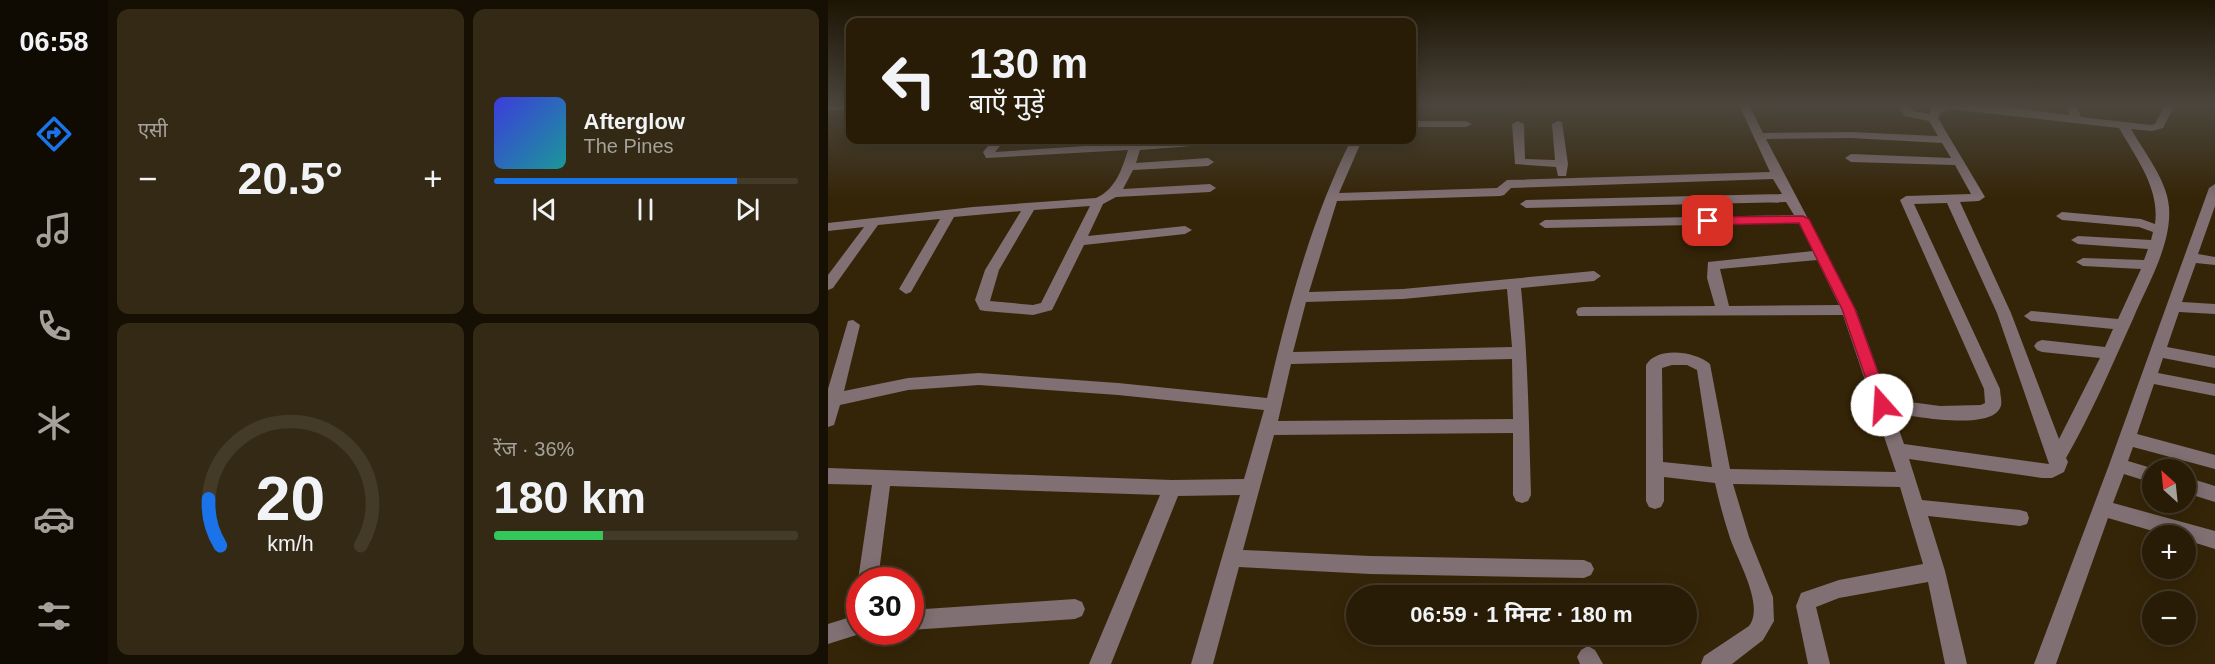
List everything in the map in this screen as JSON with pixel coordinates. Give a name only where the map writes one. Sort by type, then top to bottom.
[{"type":"street","points":[[1519,136],[1520,162],[1562,164]]},
{"type":"street","points":[[1559,136],[1563,182]]},
{"type":"street","points":[[1758,136],[1848,309],[1898,450],[1935,571],[1956,664]]},
{"type":"street","points":[[1869,136],[1944,140]]},
{"type":"street","points":[[1882,405],[1967,414],[1986,412],[1993,406],[1992,388],[1906,200],[1979,197],[1942,136]]},
{"type":"street","points":[[2058,457],[2082,416],[2123,325],[2149,266],[2159,230],[2163,207],[2129,136]]},
{"type":"street","points":[[996,144],[989,152],[990,156],[1116,144]]},
{"type":"street","points":[[1115,193],[1136,144]]},
{"type":"street","points":[[1202,664],[1274,405],[1283,358],[1300,297],[1331,197],[1354,144]]},
{"type":"street","points":[[1851,158],[1958,162]]},
{"type":"street","points":[[1127,167],[1208,162]]},
{"type":"street","points":[[1331,197],[1500,192],[1507,184],[1777,175]]},
{"type":"street","points":[[828,227],[948,214],[1098,202],[1115,193],[1210,188]]},
{"type":"street","points":[[2045,664],[2118,465],[2215,188]]},
{"type":"street","points":[[1526,204],[1790,198]]},
{"type":"street","points":[[1898,450],[2042,471],[2052,471],[2058,467],[2058,457],[2004,313],[1952,199]]},
{"type":"street","points":[[1030,207],[992,270],[982,300],[986,306],[1033,310],[1047,306],[1098,202]]},
{"type":"street","points":[[906,290],[948,214]]},
{"type":"street","points":[[2062,216],[2140,223],[2159,230]]},
{"type":"street","points":[[1545,224],[1803,219]]},
{"type":"street","points":[[828,285],[874,222]]},
{"type":"street","points":[[1079,241],[1185,230]]},
{"type":"street","points":[[2078,240],[2155,245]]},
{"type":"street","points":[[1724,312],[1713,265],[1821,255]]},
{"type":"street","points":[[2190,258],[2215,261]]},
{"type":"street","points":[[2083,262],[2149,266]]},
{"type":"street","points":[[1300,297],[1403,294],[1594,276]]},
{"type":"street","points":[[1513,282],[1520,353],[1522,495]]},
{"type":"street","points":[[2173,307],[2215,309]]},
{"type":"street","points":[[1583,312],[1848,309]]},
{"type":"street","points":[[2031,316],[2123,325]]},
{"type":"street","points":[[828,420],[853,325]]},
{"type":"street","points":[[2042,346],[2110,353]]},
{"type":"street","points":[[2157,351],[2215,362]]},
{"type":"street","points":[[1283,358],[1520,353]]},
{"type":"street","points":[[1654,501],[1654,365],[1662,360],[1694,360],[1704,368],[1724,476],[1738,534],[1761,593],[1765,614],[1763,624],[1752,636],[1712,664]]},
{"type":"street","points":[[2149,377],[2215,390]]},
{"type":"street","points":[[832,400],[908,384],[979,379],[1118,389],[1274,405]]},
{"type":"street","points":[[1267,428],[1522,426]]},
{"type":"street","points":[[2126,438],[2215,462]]},
{"type":"street","points":[[2118,465],[2142,472]]},
{"type":"street","points":[[1654,469],[1724,476],[1907,480]]},
{"type":"street","points":[[828,476],[1172,488],[1251,487]]},
{"type":"street","points":[[870,567],[882,479]]},
{"type":"street","points":[[1100,664],[1172,488]]},
{"type":"street","points":[[2196,488],[2215,494]]},
{"type":"street","points":[[1914,507],[2020,518]]},
{"type":"street","points":[[2102,507],[2215,540]]},
{"type":"street","points":[[1230,558],[1370,565],[1584,569]]},
{"type":"street","points":[[1819,664],[1806,606],[1808,600],[1839,589],[1935,571]]},
{"type":"street","points":[[924,619],[1075,609]]},
{"type":"street","points":[[828,634],[846,628]]},
{"type":"route","points":[[1708,221],[1803,219],[1848,309],[1882,405]]}]
